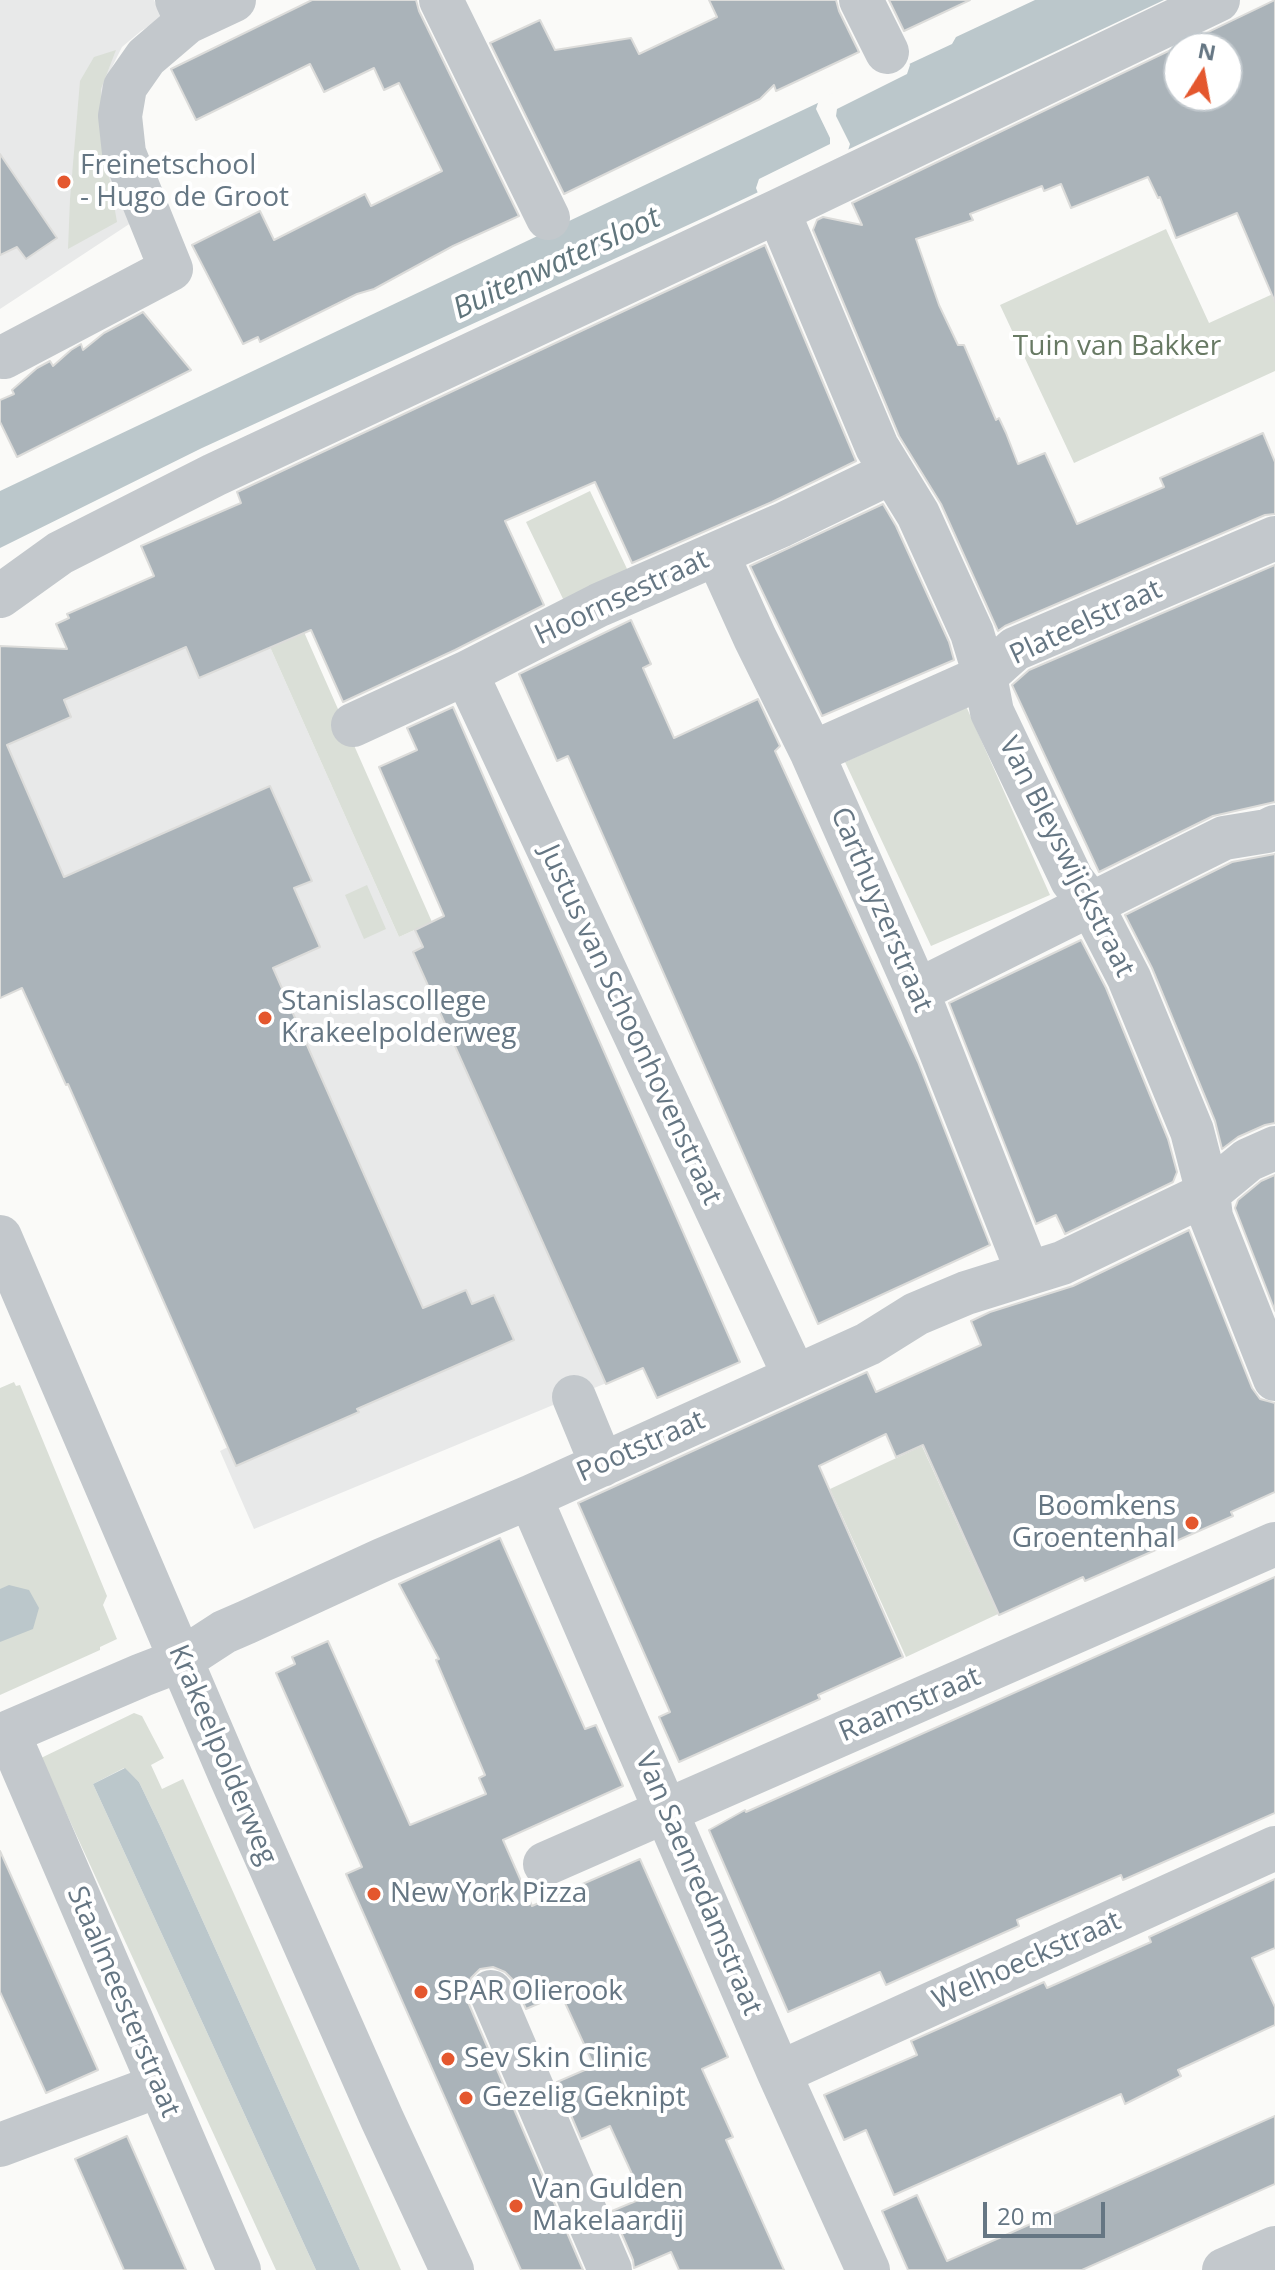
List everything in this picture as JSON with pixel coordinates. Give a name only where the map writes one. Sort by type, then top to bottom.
[{"type":"street","points":[[4,357],[171,269],[124,153],[120,116],[125,87],[182,11],[234,0]]},
{"type":"street","points":[[441,0],[548,218]]},
{"type":"street","points":[[861,0],[887,52]]},
{"type":"street","points":[[0,596],[60,553],[214,475],[778,211],[1218,0]]},
{"type":"street","name":"Van Bleyswijckstraat","points":[[778,211],[877,447],[918,514],[972,633],[992,712],[1072,880],[1092,906],[1129,978],[1192,1131],[1211,1217],[1275,1379]]},
{"type":"street","name":"Hoornsestraat","points":[[353,725],[466,673],[599,605],[782,525],[892,472]]},
{"type":"street","name":"Plateelstraat","points":[[812,753],[985,676],[1015,649],[1275,538]]},
{"type":"street","name":"Carthuyzerstraat","points":[[717,554],[812,753],[917,991],[1028,1273]]},
{"type":"street","name":"Justus van Schoonhovenstraat","points":[[466,673],[795,1377]]},
{"type":"street","points":[[917,991],[1224,838],[1275,827]]},
{"type":"street","name":"Pootstraat","points":[[4,1734],[181,1660],[235,1627],[875,1342],[916,1314],[966,1293],[1062,1263],[1208,1193],[1248,1160],[1275,1148]]},
{"type":"street","name":"Krakeelpolderweg","points":[[0,1237],[231,1777],[452,2270]]},
{"type":"street","points":[[574,1397],[602,1465]]},
{"type":"street","name":"Van Saenredamstraat","points":[[530,1497],[779,2073],[854,2266]]},
{"type":"street","name":"Raamstraat","points":[[545,1864],[1275,1544]]},
{"type":"street","name":"Staalmeesterstraat","points":[[4,1734],[239,2270]]},
{"type":"street","name":"Welhoeckstraat","points":[[779,2073],[1275,1848]]},
{"type":"street","points":[[491,1992],[610,2270]]},
{"type":"street","points":[[0,2145],[158,2086]]},
{"type":"street","points":[[1224,2270],[1275,2248]]},
{"type":"shaded area","name":"Freinetschool - Hugo de Groot","points":[[0,0],[154,0],[162,18],[122,47],[105,90],[143,215],[0,309]]},
{"type":"shaded area","name":"Stanislascollege Krakeelpolderweg","points":[[203,519],[245,614],[254,611],[399,937],[432,922],[640,1369],[254,1529],[220,1451],[228,1447],[69,1085],[66,1085],[47,1043],[32,983],[0,998],[0,678],[67,650],[56,624],[68,619],[67,614],[154,576],[141,546]]},
{"type":"green space","points":[[116,50],[101,89],[102,135],[117,222],[68,249],[80,81],[94,57]]},
{"type":"green space","name":"Tuin van Bakker","points":[[1166,229],[1209,323],[1275,293],[1275,371],[1074,463],[1000,305]]},
{"type":"green space","points":[[590,491],[629,573],[565,603],[526,522]]},
{"type":"green space","points":[[304,632],[432,922],[399,937],[270,647]]},
{"type":"green space","points":[[966,706],[1050,895],[931,946],[845,762]]},
{"type":"green space","points":[[367,885],[386,929],[364,939],[345,895]]},
{"type":"green space","points":[[14,1382],[16,1386],[20,1385],[107,1596],[103,1605],[117,1639],[100,1647],[100,1650],[0,1695],[0,1388]]},
{"type":"green space","points":[[922,1446],[998,1614],[906,1657],[830,1489]]},
{"type":"green space","points":[[134,1713],[142,1716],[164,1758],[151,1765],[162,1789],[183,1779],[401,2270],[360,2270],[161,1828],[139,1782],[124,1768],[93,1784],[316,2270],[276,2270],[41,1758]]},
{"type":"water","name":"Buitenwatersloot","points":[[1035,0],[1164,0],[712,214],[202,448],[0,548],[0,491],[900,64],[907,65],[952,44],[956,37]]},
{"type":"water","points":[[9,1585],[29,1590],[39,1608],[33,1629],[0,1642],[0,1589]]},
{"type":"water","points":[[125,1768],[139,1782],[161,1828],[360,2270],[316,2270],[93,1784]]},
{"type":"pier","points":[[900,60],[908,60],[907,74],[837,109],[836,116],[850,144],[847,154],[759,196],[756,188],[759,179],[830,144],[816,109],[819,100]]},
{"type":"building","points":[[312,0],[416,0],[519,216],[260,342],[258,337],[243,344],[192,245],[260,211],[274,240],[365,194],[371,206],[442,171],[399,83],[384,90],[374,68],[324,92],[310,64],[196,120],[171,69]]},
{"type":"building","points":[[709,0],[836,0],[859,52],[776,91],[774,85],[760,99],[564,194],[490,43],[540,20],[555,50],[631,38],[639,54],[717,17]]},
{"type":"building","points":[[889,0],[970,0],[904,31]]},
{"type":"building","points":[[1275,0],[1275,302],[1237,213],[1176,238],[1160,197],[1148,177],[1071,208],[1061,184],[1044,191],[1042,186],[970,214],[973,220],[916,239],[939,305],[958,345],[964,345],[1018,464],[1045,453],[1077,524],[1164,487],[1160,478],[1263,433],[1275,462],[1275,514],[1265,515],[998,631],[941,504],[899,436],[813,230],[817,220],[823,217],[862,225],[852,203],[1163,54],[1163,112],[1243,112],[1243,32],[1208,32]]},
{"type":"building","points":[[0,154],[57,238],[26,259],[17,247],[0,255]]},
{"type":"building","points":[[765,245],[856,461],[772,502],[632,563],[595,482],[505,521],[544,605],[343,702],[311,630],[199,678],[186,647],[64,700],[71,717],[7,745],[64,877],[270,786],[312,881],[294,888],[320,947],[273,968],[423,1308],[466,1290],[472,1304],[494,1295],[514,1340],[236,1466],[68,1084],[22,988],[0,998],[0,646],[67,649],[56,624],[69,618],[67,614],[154,576],[141,546],[241,503],[237,492]]},
{"type":"building","points":[[143,312],[191,370],[17,457],[0,422],[0,400],[14,394],[12,390],[37,368],[50,361],[53,366],[81,344],[83,350],[104,333]]},
{"type":"building","points":[[883,504],[949,642],[954,660],[822,716],[750,566]]},
{"type":"building","points":[[1275,565],[1275,802],[1213,816],[1099,872],[1012,685],[1029,670]]},
{"type":"building","points":[[631,620],[651,664],[643,668],[674,738],[758,699],[780,746],[775,751],[918,1062],[990,1245],[818,1324],[568,756],[557,761],[519,674]]},
{"type":"building","points":[[453,707],[740,1362],[657,1398],[643,1368],[606,1384],[413,952],[423,947],[415,930],[444,916],[379,767],[417,750],[407,728]]},
{"type":"building","points":[[1275,854],[1275,1123],[1238,1137],[1222,1149],[1215,1121],[1152,968],[1125,915],[1232,862]]},
{"type":"building","points":[[1081,940],[1106,988],[1168,1139],[1177,1172],[1173,1182],[1065,1234],[1056,1215],[1036,1224],[949,1003]]},
{"type":"building","points":[[1275,1175],[1275,1311],[1235,1208],[1238,1200],[1261,1181]]},
{"type":"building","points":[[1189,1230],[1252,1388],[1260,1399],[1275,1403],[1275,1492],[1231,1512],[1233,1516],[999,1615],[923,1445],[896,1457],[886,1434],[819,1466],[903,1657],[818,1695],[820,1699],[679,1762],[659,1717],[670,1712],[578,1503],[867,1372],[876,1392],[981,1345],[971,1321],[1073,1286]]},
{"type":"building","points":[[500,1538],[585,1729],[596,1725],[623,1786],[503,1840],[532,1906],[640,1859],[728,2057],[702,2069],[733,2137],[726,2140],[784,2270],[679,2270],[671,2252],[634,2268],[612,2211],[643,2198],[610,2126],[581,2139],[557,2082],[594,2066],[561,1994],[526,2009],[514,1981],[505,1972],[493,1967],[480,1969],[471,1978],[466,1990],[468,2002],[583,2270],[521,2270],[346,1874],[362,1867],[276,1673],[295,1664],[292,1657],[328,1641],[410,1825],[486,1794],[479,1778],[485,1775],[436,1660],[439,1659],[399,1584]]},
{"type":"building","points":[[1275,1577],[1275,1813],[1123,1880],[1121,1875],[1017,1920],[1019,1926],[886,1985],[880,1972],[788,2012],[709,1830],[745,1810]]},
{"type":"building","points":[[0,1851],[98,2070],[46,2093],[0,1992]]},
{"type":"building","points":[[1275,1879],[1275,1948],[1252,1958],[1275,2007],[1275,2025],[1178,2070],[1181,2076],[1125,2104],[1121,2094],[894,2195],[866,2130],[844,2140],[824,2095],[917,2055],[911,2041],[1044,1982],[1047,1988],[1151,1942],[1149,1937]]},
{"type":"building","points":[[1275,2116],[1275,2184],[1082,2270],[908,2270],[882,2211],[917,2195],[947,2261]]},
{"type":"building","points":[[127,2136],[186,2270],[124,2270],[75,2159]]},
{"type":"place","name":"Freinetschool - Hugo de Groot","points":[[64,182]]},
{"type":"place","name":"Stanislascollege Krakeelpolderweg","points":[[265,1018]]},
{"type":"place","name":"Boomkens Groentenhal","points":[[1192,1523]]},
{"type":"place","name":"New York Pizza","points":[[374,1894]]},
{"type":"place","name":"SPAR Olierook","points":[[421,1992]]},
{"type":"place","name":"Sev Skin Clinic","points":[[448,2059]]},
{"type":"place","name":"Gezelig Geknipt","points":[[466,2098]]},
{"type":"place","name":"Van Gulden Makelaardij","points":[[516,2206]]}]
